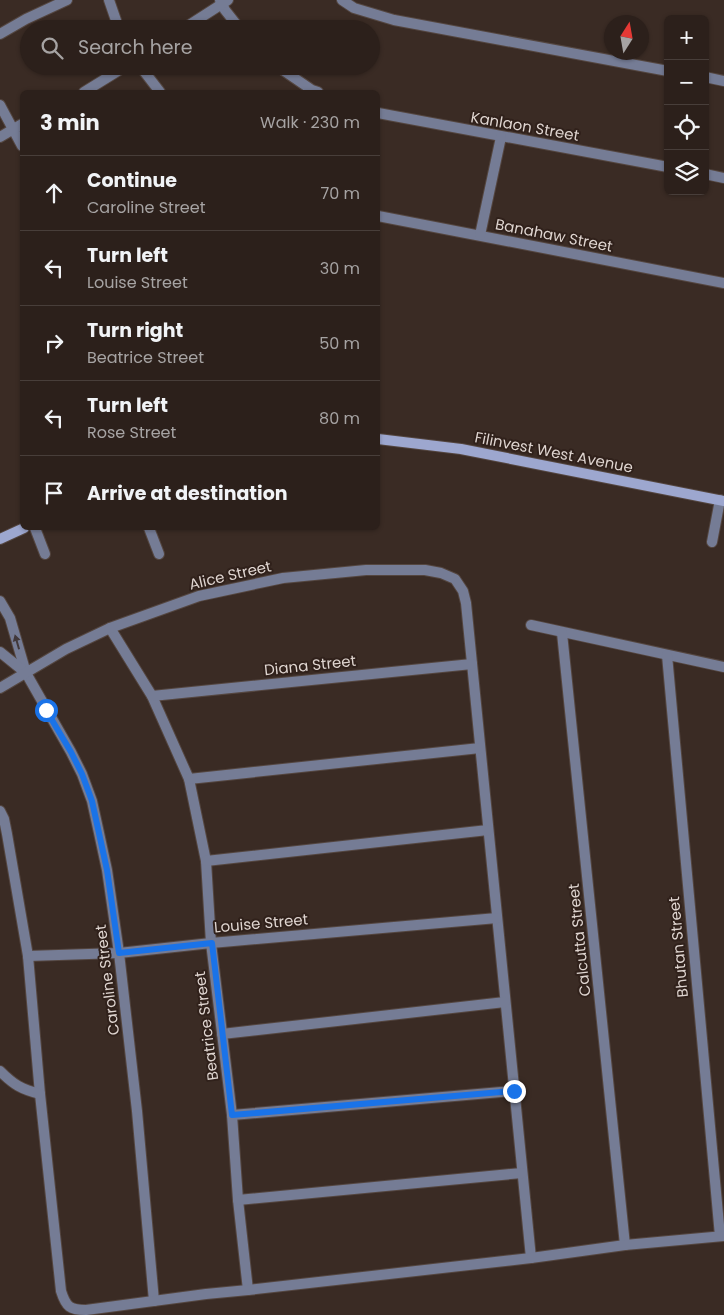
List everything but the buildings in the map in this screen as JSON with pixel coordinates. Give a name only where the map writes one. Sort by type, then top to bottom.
[{"type":"street","points":[[24,20],[67,0]]},
{"type":"street","points":[[109,0],[116,20]]},
{"type":"street","points":[[342,0],[354,8],[394,20],[664,70]]},
{"type":"street","points":[[197,20],[223,1],[225,10],[233,20]]},
{"type":"street","points":[[0,34],[20,22]]},
{"type":"street","points":[[90,90],[112,75]]},
{"type":"street","points":[[147,75],[158,90]]},
{"type":"street","points":[[290,75],[312,90]]},
{"type":"street","points":[[709,79],[724,81]]},
{"type":"street","points":[[0,105],[20,142]]},
{"type":"street","name":"Kanlaon Street","points":[[380,113],[664,166]]},
{"type":"street","points":[[0,137],[20,125]]},
{"type":"street","points":[[480,235],[501,137]]},
{"type":"street","points":[[709,175],[724,178]]},
{"type":"street","name":"Banahaw Street","points":[[380,216],[724,284]]},
{"type":"street","name":"Filinvest West Avenue","points":[[380,439],[461,449],[722,501]]},
{"type":"street","points":[[712,542],[722,501]]},
{"type":"street","points":[[0,539],[20,530]]},
{"type":"street","points":[[36,530],[46,554]]},
{"type":"street","points":[[150,530],[159,554]]},
{"type":"street","name":"Alice Street","points":[[0,688],[66,649],[110,628],[199,596],[283,578],[366,570],[425,570],[441,573],[455,579],[463,591],[466,603],[472,664]]},
{"type":"street","points":[[0,601],[10,618],[26,673]]},
{"type":"street","points":[[531,625],[724,667]]},
{"type":"street","name":"Beatrice Street","points":[[110,628],[152,696],[188,779],[206,861],[212,943],[232,1115],[238,1200],[248,1290]]},
{"type":"street","name":"Calcutta Street","points":[[562,633],[626,1245]]},
{"type":"street","points":[[0,652],[26,673]]},
{"type":"street","name":"Bhutan Street","points":[[666,655],[722,1236]]},
{"type":"street","points":[[472,664],[530,1258]]},
{"type":"street","name":"Diana Street","points":[[152,696],[472,664]]},
{"type":"street","name":"Caroline Street","points":[[26,673],[82,774],[92,801],[107,870],[119,953],[137,1111],[154,1301]]},
{"type":"street","points":[[188,779],[480,748]]},
{"type":"street","points":[[0,811],[8,834],[28,956],[60,1291],[68,1306],[76,1310],[530,1258],[626,1245],[722,1236]]},
{"type":"street","points":[[206,861],[488,830]]},
{"type":"street","name":"Louise Street","points":[[28,956],[119,953],[497,918]]},
{"type":"street","points":[[222,1034],[506,1002]]},
{"type":"street","points":[[0,1072],[8,1080],[24,1090],[40,1094]]},
{"type":"street","points":[[232,1115],[514,1091]]},
{"type":"street","points":[[238,1200],[522,1173]]},
{"type":"route","points":[[46,710],[71,752],[92,801],[107,870],[119,953],[212,943],[232,1115],[514,1091]]}]
